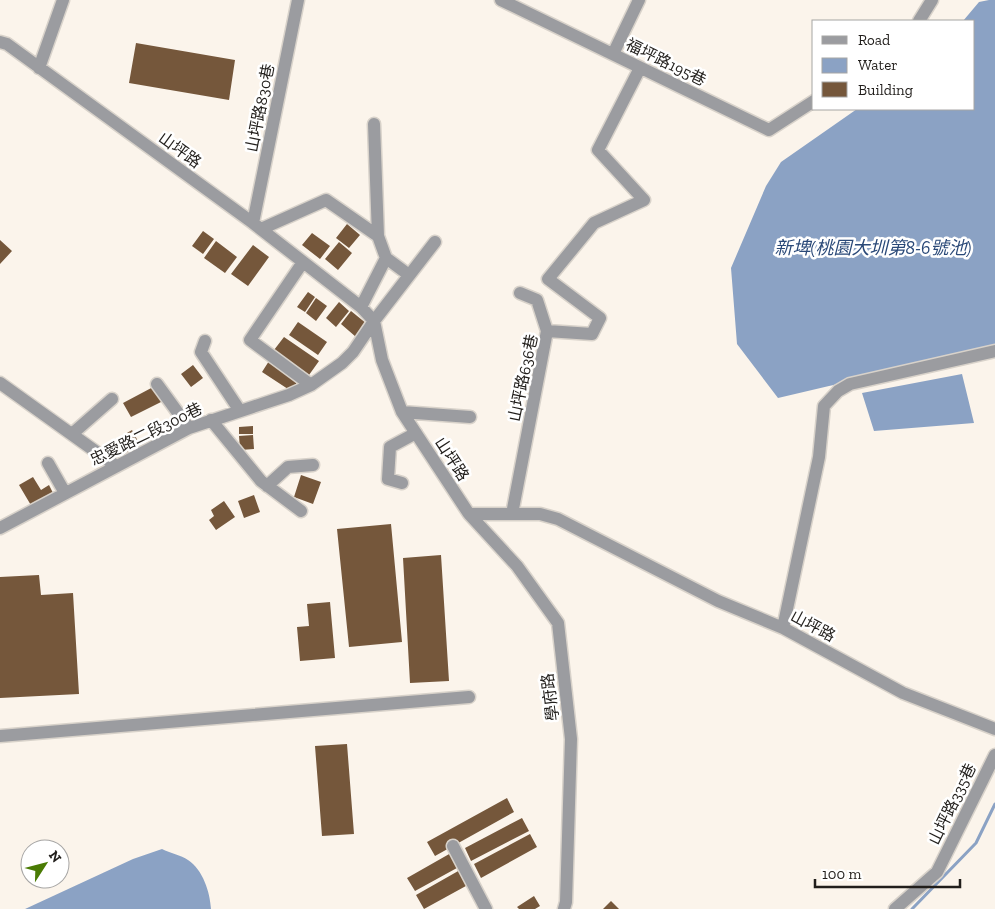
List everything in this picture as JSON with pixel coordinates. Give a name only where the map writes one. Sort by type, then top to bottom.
[{"type":"street","points":[[40,68],[63,0]]},
{"type":"street","name":"山坪路830巷","points":[[257,226],[298,0]]},
{"type":"street","name":"福坪路195巷","points":[[501,0],[769,130],[812,102]]},
{"type":"street","points":[[613,54],[639,0]]},
{"type":"street","points":[[920,20],[932,0]]},
{"type":"street","name":"山坪路","points":[[0,42],[7,44],[257,226],[361,307],[374,320],[382,360],[402,412],[469,514],[540,514],[558,519],[718,601],[782,628],[904,693],[995,729]]},
{"type":"street","name":"山坪路636巷","points":[[512,514],[547,331],[592,334],[600,318],[548,279],[594,224],[644,200],[598,150],[640,68]]},
{"type":"street","points":[[374,124],[378,236],[386,258],[410,275]]},
{"type":"street","points":[[257,226],[326,200],[378,236]]},
{"type":"street","name":"忠愛路二段300巷","points":[[0,528],[190,428],[289,395],[311,385],[342,363],[353,352],[374,320],[435,242]]},
{"type":"street","points":[[361,307],[386,258]]},
{"type":"street","points":[[303,262],[250,340],[311,385]]},
{"type":"street","points":[[520,293],[538,300],[547,331]]},
{"type":"street","points":[[205,341],[201,352],[240,411]]},
{"type":"street","points":[[782,628],[820,457],[824,406],[838,391],[850,384],[995,351]]},
{"type":"street","points":[[0,383],[116,466]]},
{"type":"street","points":[[157,384],[190,428]]},
{"type":"street","points":[[72,434],[112,399]]},
{"type":"street","points":[[402,412],[470,417]]},
{"type":"street","points":[[211,420],[261,481],[301,511]]},
{"type":"street","points":[[402,483],[388,479],[390,447],[416,433]]},
{"type":"street","points":[[48,463],[65,493]]},
{"type":"street","points":[[267,486],[288,467],[314,465]]},
{"type":"street","name":"學府路","points":[[469,514],[517,566],[558,623],[571,739],[566,902],[564,909]]},
{"type":"street","points":[[0,736],[469,697]]},
{"type":"street","name":"山坪路335巷","points":[[895,909],[937,872],[995,755]]},
{"type":"street","points":[[453,846],[486,909]]},
{"type":"water","name":"新埤(桃園大圳第8-6號池)","points":[[995,0],[995,350],[778,398],[737,344],[731,268],[766,186],[781,162],[856,110],[975,110],[975,20],[964,20],[979,2]]},
{"type":"water","points":[[962,374],[974,423],[874,431],[862,393]]},
{"type":"water","points":[[162,849],[185,858],[202,875],[211,909],[25,909],[70,889],[133,859]]},
{"type":"building","points":[[136,43],[235,60],[229,100],[129,83]]},
{"type":"building","points":[[347,224],[360,235],[349,248],[336,238]]},
{"type":"building","points":[[203,231],[214,239],[203,254],[192,246]]},
{"type":"building","points":[[312,233],[330,246],[320,259],[302,245]]},
{"type":"building","points":[[0,240],[12,251],[0,264]]},
{"type":"building","points":[[216,241],[237,257],[225,273],[204,258]]},
{"type":"building","points":[[339,242],[352,253],[338,270],[325,259]]},
{"type":"building","points":[[253,245],[269,257],[248,286],[231,274]]},
{"type":"building","points":[[308,292],[315,297],[305,312],[297,307]]},
{"type":"building","points":[[316,298],[327,306],[316,321],[306,313]]},
{"type":"building","points":[[339,302],[349,311],[336,327],[326,318]]},
{"type":"building","points":[[351,311],[367,324],[356,337],[341,324]]},
{"type":"building","points":[[298,322],[327,342],[318,355],[289,335]]},
{"type":"building","points":[[284,337],[319,361],[309,375],[274,350]]},
{"type":"building","points":[[269,361],[298,381],[291,391],[262,372]]},
{"type":"building","points":[[193,365],[203,378],[191,387],[181,374]]},
{"type":"building","points":[[155,386],[163,401],[131,417],[123,403]]},
{"type":"building","points":[[253,426],[253,434],[239,434],[239,427]]},
{"type":"building","points":[[132,430],[140,445],[125,453],[117,439]]},
{"type":"building","points":[[253,435],[254,449],[240,450],[239,436]]},
{"type":"building","points":[[301,475],[321,482],[313,504],[294,497]]},
{"type":"building","points":[[33,477],[41,490],[49,485],[53,493],[32,507],[19,485]]},
{"type":"building","points":[[254,495],[260,512],[244,518],[238,501]]},
{"type":"building","points":[[224,501],[235,517],[216,530],[209,520],[214,516],[211,510]]},
{"type":"building","points":[[391,524],[402,642],[349,647],[337,529]]},
{"type":"building","points":[[441,555],[449,681],[410,683],[403,558]]},
{"type":"building","points":[[39,575],[41,595],[73,593],[79,694],[0,698],[0,577]]},
{"type":"building","points":[[330,602],[335,658],[300,661],[297,627],[309,626],[307,604]]},
{"type":"building","points":[[347,744],[354,834],[322,836],[315,746]]},
{"type":"building","points":[[507,798],[514,812],[435,856],[427,842]]},
{"type":"building","points":[[522,818],[529,831],[471,861],[465,848]]},
{"type":"building","points":[[530,834],[537,847],[481,878],[474,864]]},
{"type":"building","points":[[458,849],[466,863],[415,891],[407,878]]},
{"type":"building","points":[[467,866],[475,881],[424,909],[416,895]]},
{"type":"building","points":[[534,896],[540,906],[535,909],[519,909],[517,907]]},
{"type":"building","points":[[611,901],[619,909],[603,909]]},
{"type":"waterway","points":[[912,909],[976,843],[995,804]]}]
